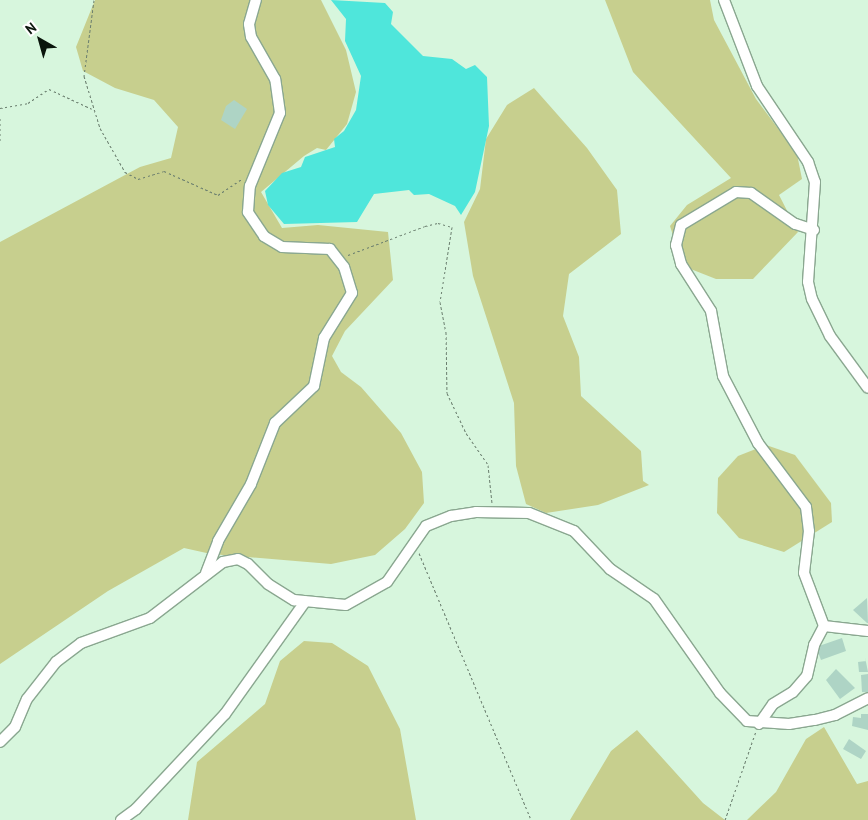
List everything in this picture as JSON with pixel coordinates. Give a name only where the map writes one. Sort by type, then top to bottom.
[{"type":"street","points":[[206,572],[218,541],[251,484],[275,423],[314,386],[324,338],[352,293],[338,259],[330,249],[282,247],[270,241],[248,212],[250,186],[280,113],[275,79],[251,37],[249,24],[256,0]]},
{"type":"street","points":[[724,0],[757,86],[808,162],[815,182],[814,230],[808,282],[812,299],[830,336],[868,388]]},
{"type":"street","points":[[759,724],[773,704],[793,692],[807,676],[814,645],[824,626],[804,573],[809,531],[806,507],[758,443],[723,376],[711,311],[681,264],[676,245],[680,225],[736,192],[751,193],[795,224],[814,230]]},
{"type":"street","points":[[0,742],[15,727],[27,699],[56,662],[95,636],[150,618],[206,572],[238,559],[278,591],[305,602],[346,605],[367,597],[387,582],[413,541],[426,526],[451,516],[493,512],[542,516],[574,531],[610,569],[654,599],[737,715],[759,724],[815,720],[842,712],[868,698]]},
{"type":"street","points":[[121,820],[136,810],[225,714],[305,602]]},
{"type":"street","points":[[824,626],[868,632]]},
{"type":"path","points":[[94,0],[84,76],[93,109],[117,160],[134,178],[164,171],[218,195],[243,178]]},
{"type":"path","points":[[0,108],[28,103],[49,89],[93,109]]},
{"type":"path","points":[[0,118],[0,142]]},
{"type":"path","points":[[338,259],[425,226],[438,223],[452,227],[440,302],[446,332],[447,393],[488,465],[493,512]]},
{"type":"path","points":[[413,541],[531,820]]},
{"type":"path","points":[[725,820],[759,724]]},
{"type":"green space","points":[[95,0],[321,0],[346,50],[356,92],[347,124],[326,150],[317,148],[304,156],[261,192],[282,228],[318,225],[388,232],[393,280],[345,331],[332,356],[341,372],[361,387],[401,433],[422,472],[424,503],[405,529],[375,555],[331,564],[211,554],[184,548],[108,591],[0,664],[0,242],[140,167],[171,158],[178,127],[154,100],[115,88],[83,71],[76,47]]},
{"type":"green space","points":[[605,0],[710,0],[714,20],[756,99],[797,154],[802,179],[779,195],[798,232],[753,279],[716,279],[683,266],[670,226],[687,205],[731,178],[633,72]]},
{"type":"green space","points":[[534,88],[587,148],[617,190],[621,234],[569,274],[563,316],[579,357],[581,396],[641,451],[643,481],[649,485],[598,505],[546,513],[526,504],[516,466],[514,403],[473,276],[464,222],[480,189],[486,139],[507,105]]},
{"type":"green space","points":[[766,445],[795,455],[831,503],[832,522],[784,552],[739,538],[717,513],[718,478],[738,456]]},
{"type":"green space","points":[[304,641],[332,643],[368,666],[400,729],[416,820],[188,820],[197,762],[265,704],[280,661]]},
{"type":"green space","points":[[824,727],[857,784],[868,781],[868,820],[747,820],[776,792],[806,739]]},
{"type":"green space","points":[[637,730],[703,803],[725,820],[570,820],[611,751]]},
{"type":"water","points":[[331,0],[385,3],[393,12],[391,24],[423,56],[452,59],[466,69],[475,65],[487,77],[489,126],[475,192],[461,215],[455,206],[429,194],[414,195],[409,190],[374,194],[357,222],[284,224],[268,205],[265,191],[282,173],[301,167],[305,157],[335,147],[334,139],[344,131],[356,110],[361,76],[345,41],[346,19]]},
{"type":"building","points":[[234,100],[247,109],[235,129],[221,120],[226,106]]},
{"type":"building","points":[[867,598],[868,623],[853,610]]},
{"type":"building","points":[[842,638],[846,651],[821,660],[816,647]]},
{"type":"building","points":[[866,661],[868,672],[859,672],[858,662]]},
{"type":"building","points":[[836,669],[855,688],[840,699],[826,680]]},
{"type":"building","points":[[868,674],[868,692],[862,692],[861,675]]},
{"type":"building","points":[[861,714],[868,714],[868,730],[852,726],[853,717],[861,718]]},
{"type":"building","points":[[849,739],[866,751],[861,759],[843,749]]}]
